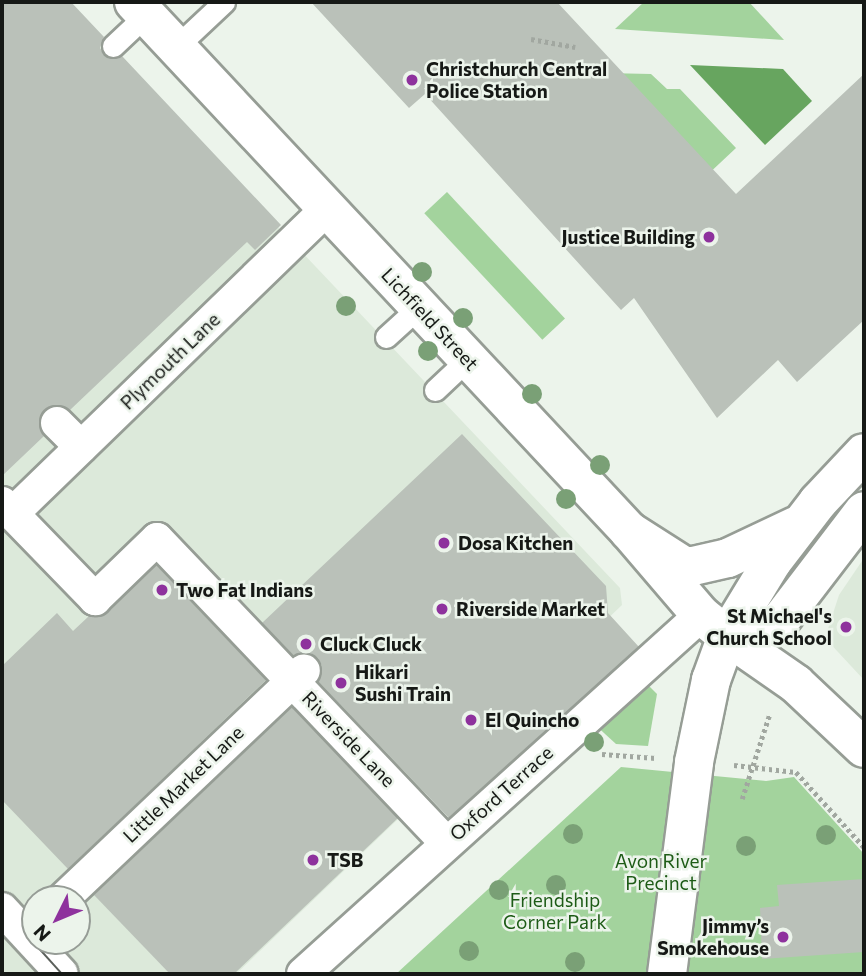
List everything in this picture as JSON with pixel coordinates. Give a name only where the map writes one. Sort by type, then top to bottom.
[{"type":"street","name":"Lichfield Street","points":[[140,8],[714,625]]},
{"type":"street","name":"Plymouth Lane","points":[[7,508],[81,447],[327,209]]},
{"type":"street","points":[[57,423],[81,447]]},
{"type":"street","points":[[667,974],[694,762],[711,680],[714,625],[757,583],[801,523],[864,453]]},
{"type":"street","name":"Riverside Lane","points":[[7,508],[94,599],[158,539],[251,637],[298,675],[446,842]]},
{"type":"street","points":[[714,625],[754,639],[780,621],[864,511]]},
{"type":"street","points":[[629,531],[684,566],[702,566],[801,523]]},
{"type":"street","points":[[714,625],[796,684],[864,748]]},
{"type":"street","name":"Oxford Terrace","points":[[303,974],[446,842],[714,625]]},
{"type":"street","name":"Little Market Lane","points":[[77,885],[298,675]]},
{"type":"street","points":[[2,909],[21,923]]},
{"type":"street","points":[[48,955],[62,974]]},
{"type":"lane","points":[[176,47],[224,2]]},
{"type":"lane","points":[[113,46],[140,8]]},
{"type":"lane","points":[[386,337],[419,307]]},
{"type":"lane","points":[[435,390],[468,359]]},
{"type":"path","points":[[531,39],[575,47]]},
{"type":"path","points":[[742,799],[750,766],[774,703]]},
{"type":"path","points":[[640,757],[662,758]]},
{"type":"path","points":[[732,765],[796,772],[864,847]]},
{"type":"shaded area","points":[[2,2],[65,2],[620,588],[622,605],[236,974],[2,974]]},
{"type":"shaded area","points":[[690,65],[783,69],[812,101],[765,145]]},
{"type":"shaded area","name":"St Michael's Church School","points":[[864,558],[864,680],[825,638],[839,595]]},
{"type":"green space","points":[[644,2],[749,2],[784,40],[615,29]]},
{"type":"green space","points":[[605,73],[651,74],[667,89],[680,89],[736,148],[704,178]]},
{"type":"green space","points":[[447,192],[565,319],[542,340],[424,213]]},
{"type":"green space","points":[[641,678],[657,694],[648,746],[616,744],[592,722]]},
{"type":"green space","name":"Avon River Precinct","points":[[621,767],[766,781],[794,777],[864,854],[864,974],[396,974]]},
{"type":"building","points":[[2,2],[71,2],[104,37],[100,48],[104,55],[122,56],[281,225],[255,250],[247,242],[70,410],[61,405],[45,410],[39,419],[44,436],[2,476]]},
{"type":"building","name":"Justice Building","points":[[311,2],[557,2],[736,194],[864,74],[864,320],[797,382],[778,360],[717,418],[634,298],[621,310],[425,94],[409,108]]},
{"type":"building","name":"Riverside Market","points":[[462,434],[606,586],[608,613],[639,647],[449,818],[318,681],[322,666],[318,658],[309,652],[293,655],[262,623]]},
{"type":"building","points":[[156,565],[266,680],[68,869],[2,800],[2,666],[57,613],[73,631],[89,616],[108,612]]},
{"type":"building","points":[[292,707],[398,818],[234,974],[170,974],[94,895]]},
{"type":"building","points":[[864,879],[864,952],[762,959],[760,908],[779,906],[777,885]]},
{"type":"tram line","points":[[45,955],[62,974]]},
{"type":"place","name":"Christchurch Central Police Station","points":[[412,80]]},
{"type":"place","name":"Justice Building","points":[[709,237]]},
{"type":"place","name":"Dosa Kitchen","points":[[444,543]]},
{"type":"place","name":"Two Fat Indians","points":[[162,590]]},
{"type":"place","name":"Riverside Market","points":[[442,609]]},
{"type":"place","name":"St Michael's Church School","points":[[846,627]]},
{"type":"place","name":"Cluck Cluck","points":[[306,644]]},
{"type":"place","name":"Hikari Sushi Train","points":[[341,683]]},
{"type":"place","name":"El Quincho","points":[[471,720]]},
{"type":"place","name":"TSB","points":[[313,860]]},
{"type":"place","name":"Jimmy’s Smokehouse","points":[[783,937]]},
{"type":"park label","name":"Friendship Corner Park","points":[[555,911]]}]
